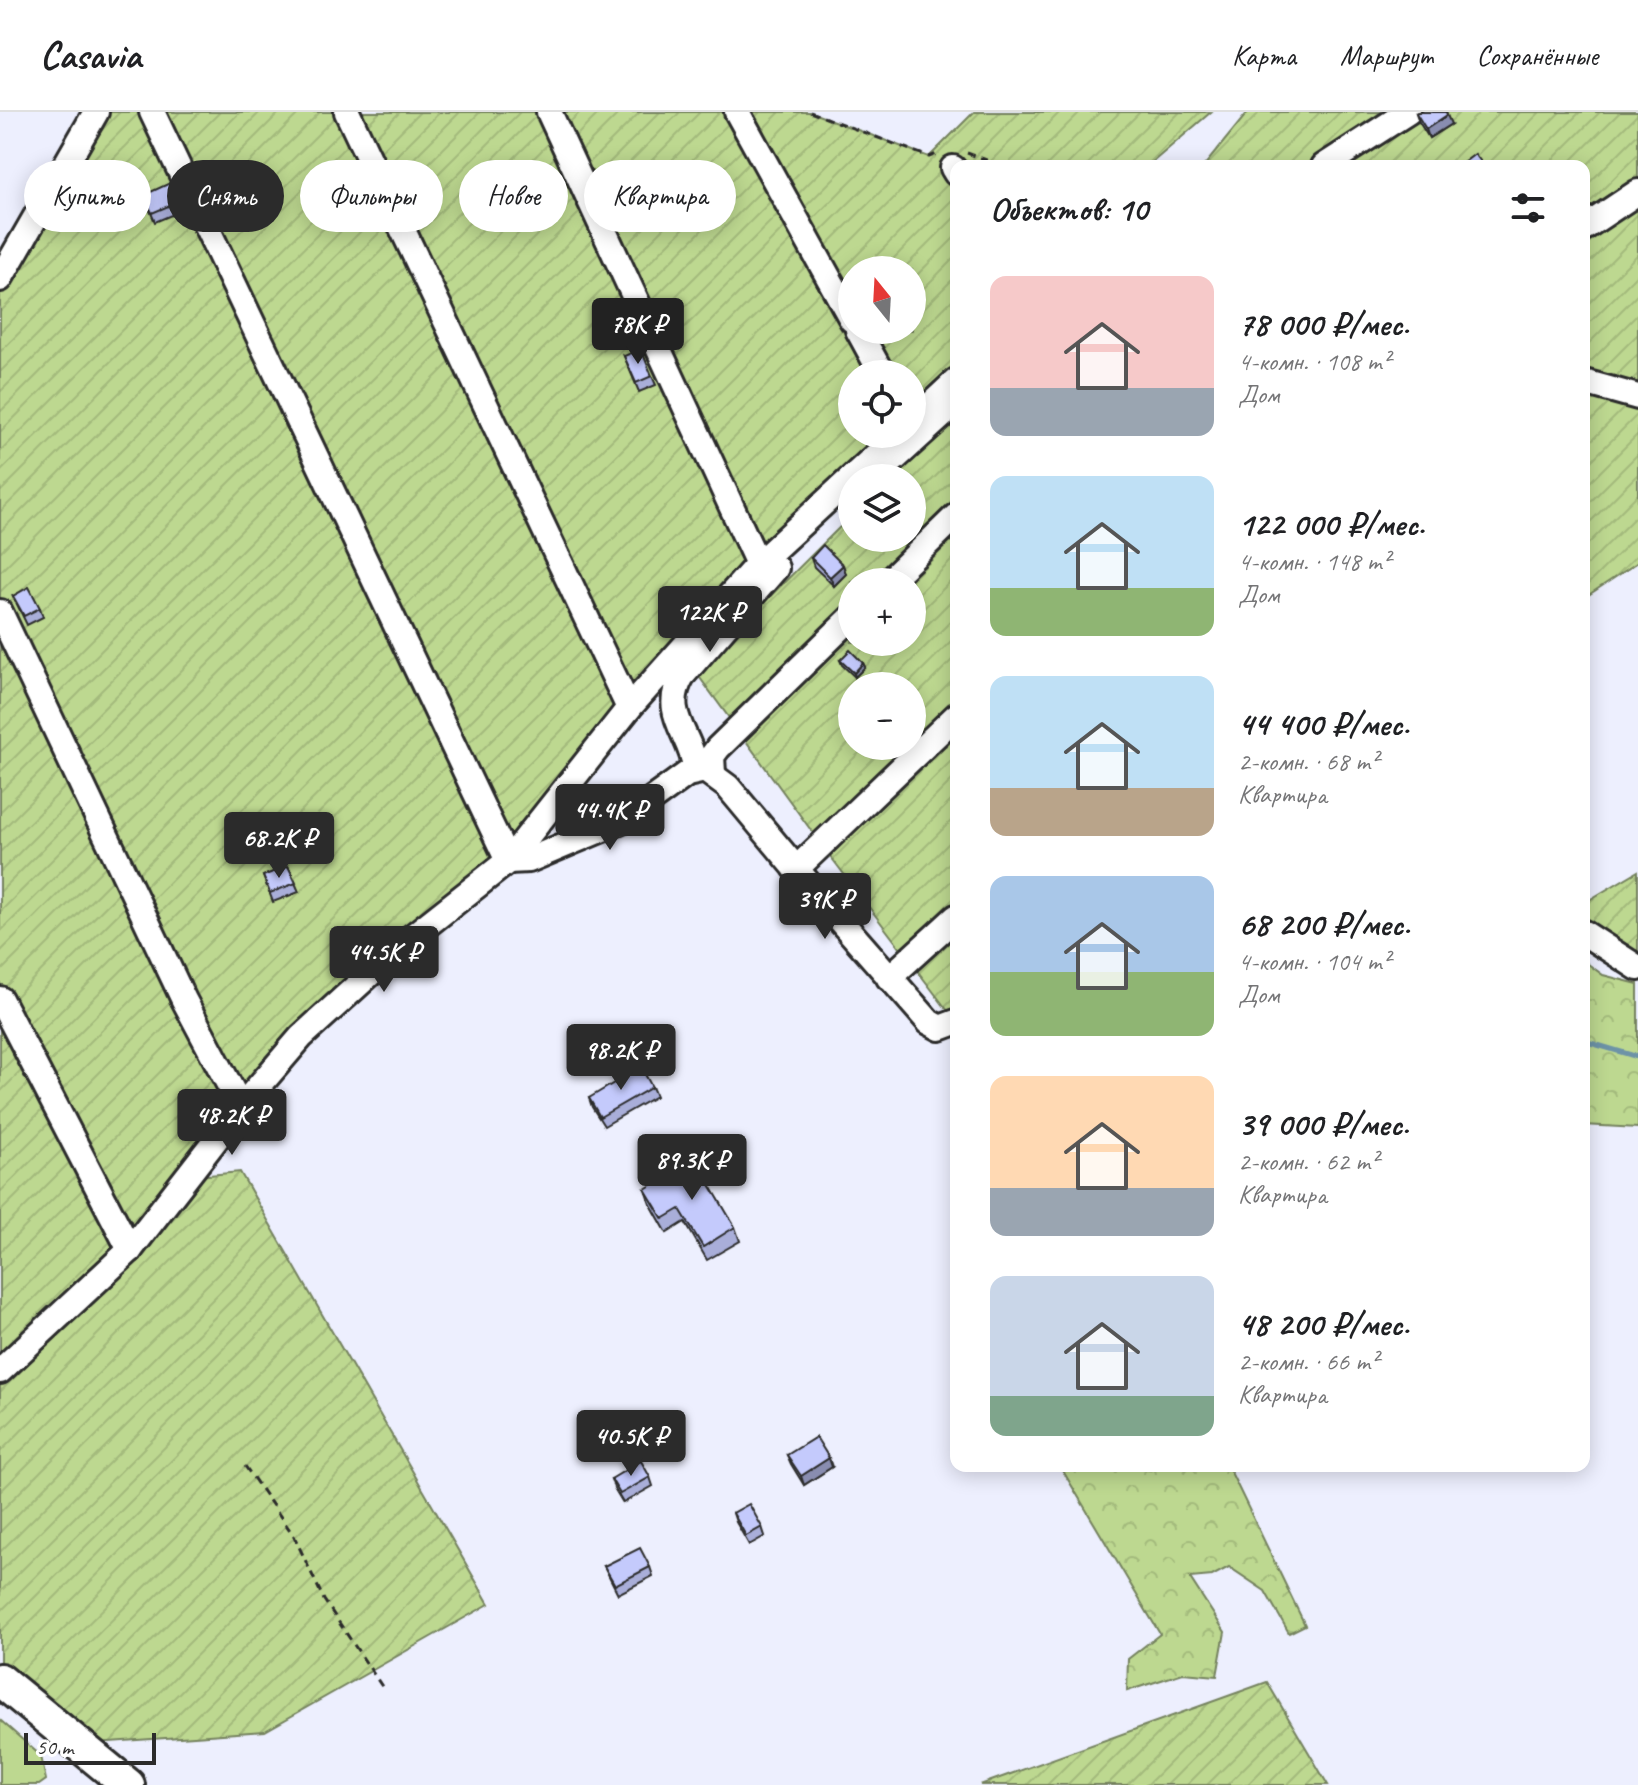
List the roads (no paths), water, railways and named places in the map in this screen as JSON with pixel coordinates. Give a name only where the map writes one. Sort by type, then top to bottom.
[{"type":"main road","points":[[0,1680],[128,1785]]},
{"type":"street","points":[[0,279],[96,112]]},
{"type":"street","points":[[152,112],[508,861]]},
{"type":"street","points":[[347,112],[629,708]]},
{"type":"street","points":[[549,112],[758,564]]},
{"type":"street","points":[[737,112],[838,295]]},
{"type":"street","points":[[1333,160],[1408,112]]},
{"type":"street","points":[[1590,224],[1638,192]]},
{"type":"street","points":[[1590,384],[1638,397]]},
{"type":"street","points":[[926,409],[950,387]]},
{"type":"street","points":[[888,464],[950,408]]},
{"type":"street","points":[[0,1371],[130,1250],[241,1107],[313,1026],[404,943],[508,861],[629,708],[758,564],[884,448]]},
{"type":"street","points":[[838,511],[770,574],[676,685],[672,700],[674,712],[704,773],[728,787],[929,1022],[940,1028],[950,1024]]},
{"type":"street","points":[[902,568],[950,522]]},
{"type":"street","points":[[0,612],[184,1000],[241,1107]]},
{"type":"street","points":[[704,773],[718,748],[838,631]]},
{"type":"street","points":[[796,869],[950,722]]},
{"type":"street","points":[[508,861],[529,860],[622,821],[687,774],[704,773]]},
{"type":"street","points":[[889,978],[950,922]]},
{"type":"street","points":[[1590,937],[1638,968]]},
{"type":"street","points":[[0,999],[130,1250]]},
{"type":"waterway","points":[[1590,1043],[1638,1057]]}]
